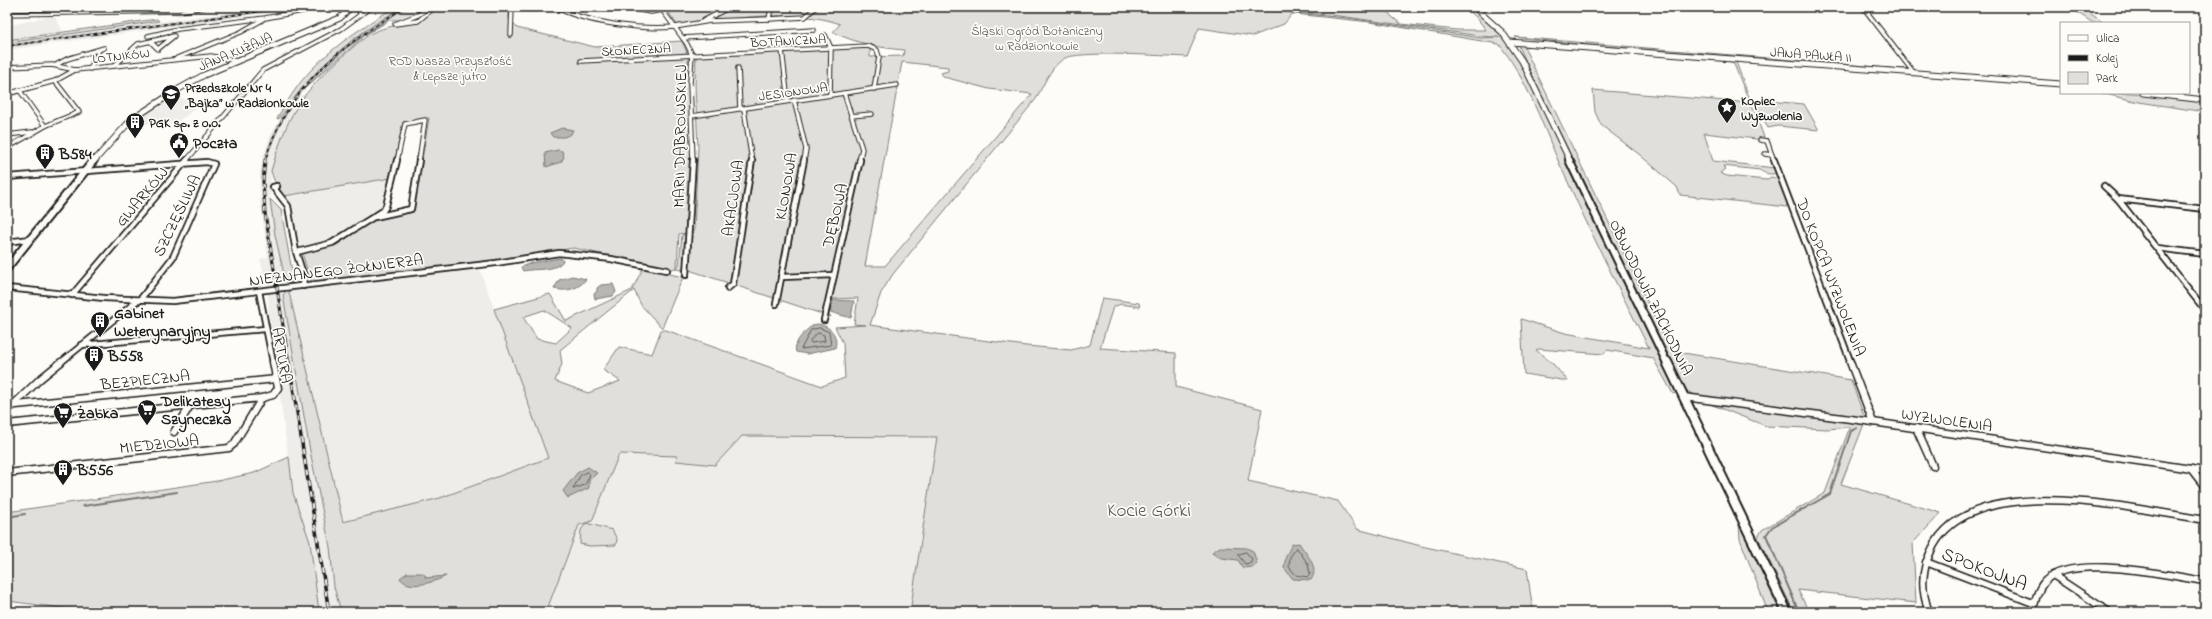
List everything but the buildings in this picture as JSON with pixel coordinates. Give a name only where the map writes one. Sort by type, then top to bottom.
[{"type":"street","points":[[7,14],[180,11],[204,7]]},
{"type":"street","points":[[148,36],[188,27],[265,18],[324,7]]},
{"type":"street","points":[[351,7],[358,9],[360,13]]},
{"type":"street","name":"JANA KUŻAJA","points":[[7,268],[112,137],[138,115],[188,83],[340,18],[351,7]]},
{"type":"street","name":"GWARKÓW","points":[[72,295],[265,68],[340,30],[355,20],[360,13],[371,7]]},
{"type":"street","points":[[425,7],[425,10],[420,14],[394,24],[418,21],[435,7]]},
{"type":"street","points":[[511,35],[512,7]]},
{"type":"street","points":[[555,7],[563,11],[635,29],[661,29],[699,23],[808,16],[813,7]]},
{"type":"street","points":[[622,7],[652,13],[664,12],[681,7]]},
{"type":"street","name":"MARII DĄBROWSKIEJ","points":[[660,7],[690,48],[692,55],[693,163],[686,275]]},
{"type":"street","points":[[699,23],[730,7]]},
{"type":"street","points":[[768,18],[771,7]]},
{"type":"street","name":"OBWODOWA ZACHODNIA","points":[[1474,7],[1509,41],[1521,60],[1787,612]]},
{"type":"street","points":[[1863,7],[1914,73]]},
{"type":"street","points":[[174,60],[241,32],[265,18]]},
{"type":"street","points":[[683,38],[814,30]]},
{"type":"street","points":[[825,35],[831,48],[830,96]]},
{"type":"street","points":[[113,66],[138,44],[174,36],[158,49],[151,42]]},
{"type":"street","name":"JANA PAWŁA II","points":[[1509,41],[1560,45]]},
{"type":"street","name":"JANA PAWŁA II","points":[[1509,41],[2060,84]]},
{"type":"street","points":[[1521,60],[1517,45],[1524,43]]},
{"type":"street","name":"BOTANICZNA","points":[[692,55],[870,46],[877,50],[879,57],[874,88]]},
{"type":"street","points":[[56,65],[66,59],[104,48]]},
{"type":"street","points":[[90,69],[99,50]]},
{"type":"street","points":[[782,50],[788,101]]},
{"type":"street","name":"SŁONECZNA","points":[[581,61],[692,55]]},
{"type":"street","name":"LOTNIKÓW","points":[[7,67],[56,65],[75,70],[217,56],[237,61]]},
{"type":"street","name":"AKACJOWA","points":[[728,288],[732,284],[752,158],[742,108],[738,68]]},
{"type":"street","points":[[7,94],[55,81],[75,70]]},
{"type":"street","points":[[7,148],[45,126],[79,112],[55,81]]},
{"type":"street","name":"JESIONOWA","points":[[692,116],[898,85]]},
{"type":"street","points":[[20,90],[45,126]]},
{"type":"street","name":"DĘBOWA","points":[[824,320],[862,149],[844,93]]},
{"type":"street","points":[[2152,94],[2205,100]]},
{"type":"street","name":"KLONOWA","points":[[776,304],[806,149],[794,100]]},
{"type":"street","points":[[851,116],[872,114]]},
{"type":"street","points":[[297,252],[332,243],[375,217],[386,206],[405,124],[425,120],[411,208],[403,212],[375,217]]},
{"type":"street","points":[[7,135],[33,132]]},
{"type":"street","name":"DO KOPCA WYZWOLENIA","points":[[1760,140],[1767,141],[1873,422]]},
{"type":"street","points":[[1765,154],[1772,155]]},
{"type":"street","name":"SZCZĘŚLIWA","points":[[7,411],[25,391],[138,301],[173,257],[214,164],[207,162],[184,164]]},
{"type":"street","points":[[7,177],[184,164]]},
{"type":"street","points":[[1770,166],[1777,167]]},
{"type":"street","points":[[278,186],[273,187],[288,206],[297,252],[304,277],[303,286]]},
{"type":"street","points":[[2104,186],[2109,188],[2118,199],[2205,310]]},
{"type":"street","points":[[2118,199],[2205,209]]},
{"type":"street","points":[[7,242],[30,239]]},
{"type":"street","points":[[2157,248],[2205,254]]},
{"type":"street","name":"NIEZNANEGO ŻOŁNIERZA","points":[[7,288],[138,301],[172,302],[496,263],[559,253],[611,259],[667,270]]},
{"type":"street","points":[[781,277],[834,275]]},
{"type":"street","name":"ARTURA","points":[[7,424],[262,398],[278,391],[259,291]]},
{"type":"street","points":[[81,345],[265,329]]},
{"type":"street","name":"BEZPIECZNA","points":[[16,405],[276,379]]},
{"type":"street","name":"WYZWOLENIA","points":[[1684,397],[1916,428],[2205,471]]},
{"type":"street","name":"MIEDZIOWA","points":[[7,473],[224,449],[234,444],[262,398]]},
{"type":"street","points":[[174,432],[190,406]]},
{"type":"street","points":[[1916,428],[1933,466]]},
{"type":"street","points":[[2191,469],[2205,487]]},
{"type":"street","points":[[1929,612],[1922,596],[1921,576],[1933,542],[1946,526],[1964,515],[1993,504],[2034,500],[2080,502],[2205,520]]},
{"type":"street","name":"SPOKOJNA","points":[[1926,562],[2033,603]]},
{"type":"street","points":[[2033,612],[2033,599],[2043,583],[2053,574],[2071,568],[2105,567],[2205,581]]},
{"type":"street","points":[[2053,574],[2099,609],[2109,612]]},
{"type":"shaded area","points":[[209,7],[222,7],[225,10],[177,16],[174,13]]},
{"type":"shaded area","points":[[268,7],[311,7],[7,50],[7,43],[28,39]]},
{"type":"shaded area","points":[[403,7],[406,7],[383,21],[340,53],[299,95],[304,95],[285,128],[271,171],[270,199],[275,235],[286,283],[267,286],[260,259],[268,257],[260,199],[260,172],[270,136],[291,102],[321,68],[357,37]]},
{"type":"shaded area","points":[[54,15],[63,32],[7,40],[7,26]]},
{"type":"shaded area","name":"Przedszkole Nr 4 „Bajka” w Radzionkowie","points":[[170,98],[205,101],[176,123],[132,124]]},
{"type":"shaded area","points":[[391,178],[385,202],[378,211],[337,245],[302,253],[284,196]]},
{"type":"shaded area","points":[[479,267],[548,458],[440,498],[343,522],[288,288]]},
{"type":"shaded area","points":[[282,289],[310,451],[330,547],[334,587],[341,612],[319,612],[310,542],[293,493],[269,315],[268,291]]},
{"type":"shaded area","points":[[742,436],[937,437],[910,612],[546,612],[579,525],[592,521],[619,454],[677,456],[676,461],[715,465]]},
{"type":"green space","points":[[395,7],[403,7],[367,29],[335,55],[305,85],[280,118],[277,119],[297,87],[329,53],[342,42]]},
{"type":"green space","points":[[406,7],[423,8],[420,13],[402,20],[390,20],[365,35]]},
{"type":"green space","name":"ROD Nasza Przyszłość & Lepsze jutro","points":[[437,7],[509,7],[509,19],[517,28],[595,47],[682,41],[688,55],[691,158],[686,233],[679,234],[677,266],[673,269],[573,248],[492,262],[311,282],[302,253],[337,245],[374,219],[413,212],[429,118],[403,122],[391,178],[284,196],[274,180],[271,171],[289,121],[313,85],[361,41],[374,32],[422,19]]},
{"type":"green space","points":[[683,7],[1229,7],[1348,18],[1481,38],[1503,37],[1522,65],[1677,392],[1673,394],[1653,358],[1607,350],[1604,354],[1538,349],[1536,350],[1553,364],[1568,381],[1524,374],[1521,319],[1565,333],[1649,348],[1581,211],[1526,87],[1518,72],[1499,44],[1370,22],[1295,14],[1292,14],[1284,24],[1253,36],[1199,28],[1187,57],[1102,54],[1071,56],[1058,63],[1047,78],[1036,99],[893,274],[881,293],[870,325],[1026,346],[1071,350],[1090,345],[1102,298],[1139,303],[1140,307],[1121,304],[1113,307],[1100,348],[1176,353],[1176,387],[1262,409],[1248,481],[1338,501],[1357,529],[1421,546],[1527,569],[1533,612],[910,612],[937,437],[742,436],[715,465],[676,461],[677,456],[619,454],[592,521],[579,525],[546,612],[341,612],[334,587],[330,547],[310,451],[283,295],[288,288],[343,522],[440,498],[548,458],[494,309],[550,294],[566,321],[632,290],[643,268],[683,277],[662,328],[641,305],[634,290],[560,350],[562,364],[555,381],[588,393],[620,381],[603,370],[619,347],[652,354],[661,330],[666,330],[822,386],[845,378],[843,343],[835,327],[866,325],[854,324],[858,298],[832,299],[829,314],[831,317],[689,270],[692,233],[694,230],[698,147],[695,85],[696,56],[870,47],[870,57],[903,56],[904,50],[886,48],[850,39],[833,32],[840,24],[823,19],[760,16],[716,20],[678,26],[669,13]],"holes":[[[902,62],[948,67],[948,71],[941,73],[944,77],[989,89],[1032,94],[885,266],[865,266]],[[544,310],[572,328],[556,343],[537,339],[523,317]]]},
{"type":"green space","points":[[1240,7],[1385,7],[1391,16],[1401,24],[1456,30],[1486,30],[1477,18],[1465,7],[1471,7],[1501,35],[1492,37],[1480,36],[1339,16]]},
{"type":"green space","points":[[2069,7],[2081,7],[2103,22],[2092,22]]},
{"type":"green space","points":[[157,19],[159,21],[7,43],[7,40]]},
{"type":"green space","points":[[365,35],[303,90],[346,48]]},
{"type":"green space","points":[[1515,37],[1901,69],[1908,68],[1910,70],[1575,44]]},
{"type":"green space","points":[[1521,44],[1541,45],[1524,47],[1671,351],[1851,380],[1865,419],[1695,395],[1685,390],[1532,75],[1519,46]]},
{"type":"green space","points":[[1541,45],[1547,45],[1595,49]]},
{"type":"green space","points":[[1595,49],[1727,59],[1736,62],[1765,140],[1704,133],[1713,161],[1775,168],[1777,173],[1770,174],[1760,170],[1723,166],[1725,169],[1720,173],[1727,176],[1766,180],[1771,177],[1779,179],[1787,200],[1787,207],[1680,195],[1677,187],[1640,155],[1601,125],[1595,112],[1593,90],[1750,103],[1733,62]]},
{"type":"green space","points":[[2105,94],[2141,94],[2205,101],[2205,112],[2139,102]]},
{"type":"green space","points":[[1754,100],[1804,104],[1819,130],[1778,126],[1768,128]]},
{"type":"green space","points":[[270,199],[281,210],[294,282],[286,283],[275,235]]},
{"type":"green space","points":[[686,234],[683,270],[675,269],[679,265],[682,235]]},
{"type":"green space","points":[[1705,402],[1864,424],[1841,484],[1941,513],[1913,543],[1916,603],[1798,590],[1809,612],[1794,612],[1758,537],[1762,530],[1825,493],[1851,427],[1827,429],[1766,426]]},
{"type":"green space","points":[[289,457],[293,493],[310,542],[319,612],[85,611],[7,601],[7,512],[217,481],[254,473]]},
{"type":"green space","points":[[586,523],[612,530],[617,539],[616,545],[590,546],[580,544],[581,530]]},
{"type":"green space","points":[[1739,523],[1780,612],[1768,612],[1740,539]]},
{"type":"water","points":[[562,128],[573,130],[571,134],[564,137],[553,137],[550,133]]},
{"type":"water","points":[[558,150],[562,151],[564,157],[561,162],[546,167],[545,153]]},
{"type":"water","points":[[561,258],[563,261],[555,267],[523,271],[521,267],[531,263]]},
{"type":"water","points":[[572,276],[586,279],[580,285],[572,289],[554,289],[559,280]]},
{"type":"water","points":[[613,284],[616,292],[613,296],[595,299],[594,294],[597,291],[597,288],[601,285]]},
{"type":"water","points":[[833,300],[854,301],[851,318],[830,312]]},
{"type":"water","points":[[817,324],[825,326],[832,332],[836,339],[835,348],[807,354],[796,352],[796,344],[805,331]]},
{"type":"water","points":[[588,467],[597,473],[589,481],[589,488],[568,498],[563,491],[577,473]]},
{"type":"water","points":[[1299,543],[1313,565],[1314,570],[1311,580],[1293,579],[1284,568],[1286,556],[1292,544]]},
{"type":"water","points":[[1220,547],[1247,548],[1253,551],[1257,563],[1252,567],[1243,568],[1238,560],[1221,558],[1212,552]]},
{"type":"water","points":[[407,573],[422,573],[426,576],[425,578],[446,576],[429,583],[415,585],[404,582],[400,578]]},
{"type":"waterway","points":[[1799,612],[1766,535],[1772,527],[1830,494],[1851,431],[1857,428]]},
{"type":"waterway","points":[[83,506],[177,492]]},
{"type":"waterway","points":[[7,517],[25,514]]},
{"type":"railway","points":[[7,46],[291,7]]},
{"type":"railway","points":[[265,161],[275,134],[287,111],[319,70],[359,37],[405,7]]},
{"type":"railway","points":[[265,160],[263,181],[265,213],[289,363]]},
{"type":"railway","points":[[289,362],[329,612]]},
{"type":"place","name":"Przedszkole Nr 4 „Bajka” w Radzionkowie","points":[[171,111]]},
{"type":"place","name":"Kopiec Wyzwolenia","points":[[1727,124]]},
{"type":"place","name":"PGK sp. z o.o.","points":[[135,139]]},
{"type":"place","name":"Poczta","points":[[179,159]]},
{"type":"place","name":"B584","points":[[45,170]]},
{"type":"place","name":"Gabinet Weterynaryjny","points":[[100,338]]},
{"type":"place","name":"B558","points":[[94,372]]},
{"type":"place","name":"Delikatesy Szyneczka","points":[[147,426]]},
{"type":"place","name":"Żabka","points":[[63,429]]},
{"type":"place","name":"B556","points":[[63,486]]},
{"type":"park label","name":"Śląski Ogród Botaniczny w Radzionkowie","points":[[1037,38]]},
{"type":"park label","name":"Kocie Górki","points":[[1149,509]]}]
